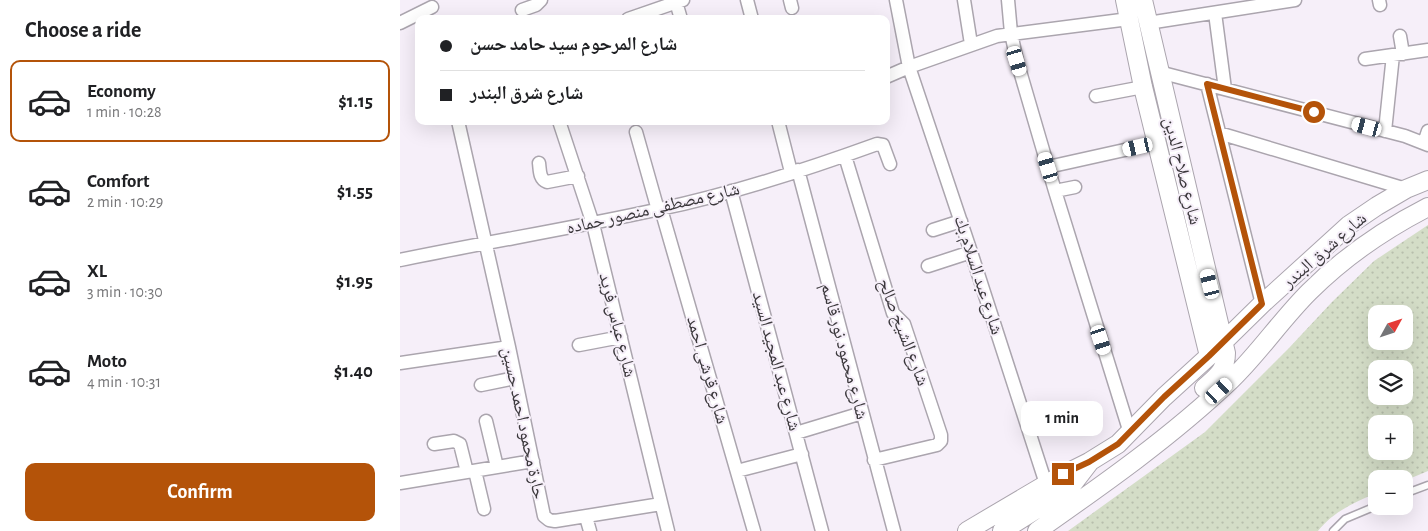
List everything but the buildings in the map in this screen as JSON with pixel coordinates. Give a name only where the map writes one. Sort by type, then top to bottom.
[{"type":"main road","name":"شارع صلاح الدين","points":[[1125,0],[1156,143],[1209,356]]},
{"type":"main road","name":"شارع صلاح الدين","points":[[1143,0],[1224,341],[1226,362],[1220,373],[1171,418],[1162,430],[1156,444]]},
{"type":"main road","name":"شارع شرق البندر","points":[[967,531],[1118,444],[1169,392],[1349,225],[1406,189],[1428,180]]},
{"type":"main road","name":"شارع شرق البندر","points":[[1037,531],[1097,489],[1156,444],[1236,375],[1309,292],[1334,270],[1363,246],[1394,225],[1428,207]]},
{"type":"main road","points":[[1002,531],[1069,489],[1089,462]]},
{"type":"street","points":[[522,10],[536,6],[541,0]]},
{"type":"street","points":[[747,0],[751,15]]},
{"type":"street","name":"شارع عبد السلام بك","points":[[896,0],[909,67],[972,252],[1046,484]]},
{"type":"street","points":[[964,0],[971,44]]},
{"type":"street","points":[[1008,0],[1011,33],[1017,61],[1130,433]]},
{"type":"street","points":[[1148,22],[1295,0]]},
{"type":"street","points":[[635,15],[651,5],[680,1],[681,15]]},
{"type":"street","points":[[416,15],[432,8]]},
{"type":"street","points":[[1215,13],[1225,89]]},
{"type":"street","points":[[400,22],[415,15]]},
{"type":"street","points":[[890,75],[971,44],[1011,33],[1129,19]]},
{"type":"street","points":[[1385,132],[1400,36]]},
{"type":"street","points":[[1365,59],[1428,50]]},
{"type":"street","points":[[1159,72],[1385,132],[1427,139]]},
{"type":"street","points":[[1207,84],[1262,304]]},
{"type":"street","points":[[1096,96],[1143,87]]},
{"type":"street","name":"حارة محمود احمد حسين","points":[[459,125],[509,346],[544,516],[549,520],[555,521],[662,504]]},
{"type":"street","name":"شارع عباس فريد","points":[[560,125],[593,224],[668,531]]},
{"type":"street","name":"شارع محمود نور قاسم","points":[[783,125],[894,531]]},
{"type":"street","name":"شارع قرشى احمد","points":[[636,132],[754,531]]},
{"type":"street","points":[[1219,133],[1406,189]]},
{"type":"street","points":[[1048,167],[1156,143]]},
{"type":"street","name":"شارع مصطفى منصور حماده","points":[[400,260],[659,210],[730,191],[880,144],[884,148],[890,164]]},
{"type":"street","name":"شارع الشيخ صالح","points":[[845,156],[894,313],[904,324],[941,435],[941,441],[937,445],[874,460]]},
{"type":"street","points":[[539,162],[541,177],[547,182],[578,176]]},
{"type":"street","points":[[1055,191],[1074,187]]},
{"type":"street","name":"شارع عبد المجيد السيد","points":[[730,191],[822,531]]},
{"type":"street","points":[[933,230],[961,222]]},
{"type":"street","points":[[928,266],[972,252]]},
{"type":"street","points":[[580,345],[621,337]]},
{"type":"street","points":[[401,359],[509,346]]},
{"type":"street","points":[[481,385],[515,378]]},
{"type":"street","points":[[796,433],[862,413]]},
{"type":"street","points":[[486,421],[496,467]]},
{"type":"street","points":[[434,444],[454,441],[460,444],[484,509]]},
{"type":"street","points":[[737,471],[802,454]]},
{"type":"street","points":[[400,483],[533,461]]},
{"type":"street","points":[[586,517],[590,531]]},
{"type":"lane","points":[[1413,491],[1428,485]]},
{"type":"lane","points":[[1334,531],[1345,519],[1368,509]]},
{"type":"green space","points":[[1428,225],[1428,471],[1413,477],[1413,470],[1368,470],[1368,497],[1338,513],[1318,531],[1068,531],[1205,432],[1374,261]]},
{"type":"route","points":[[1063,474],[1104,454],[1118,444],[1164,397],[1262,304],[1207,84],[1314,112]]}]
